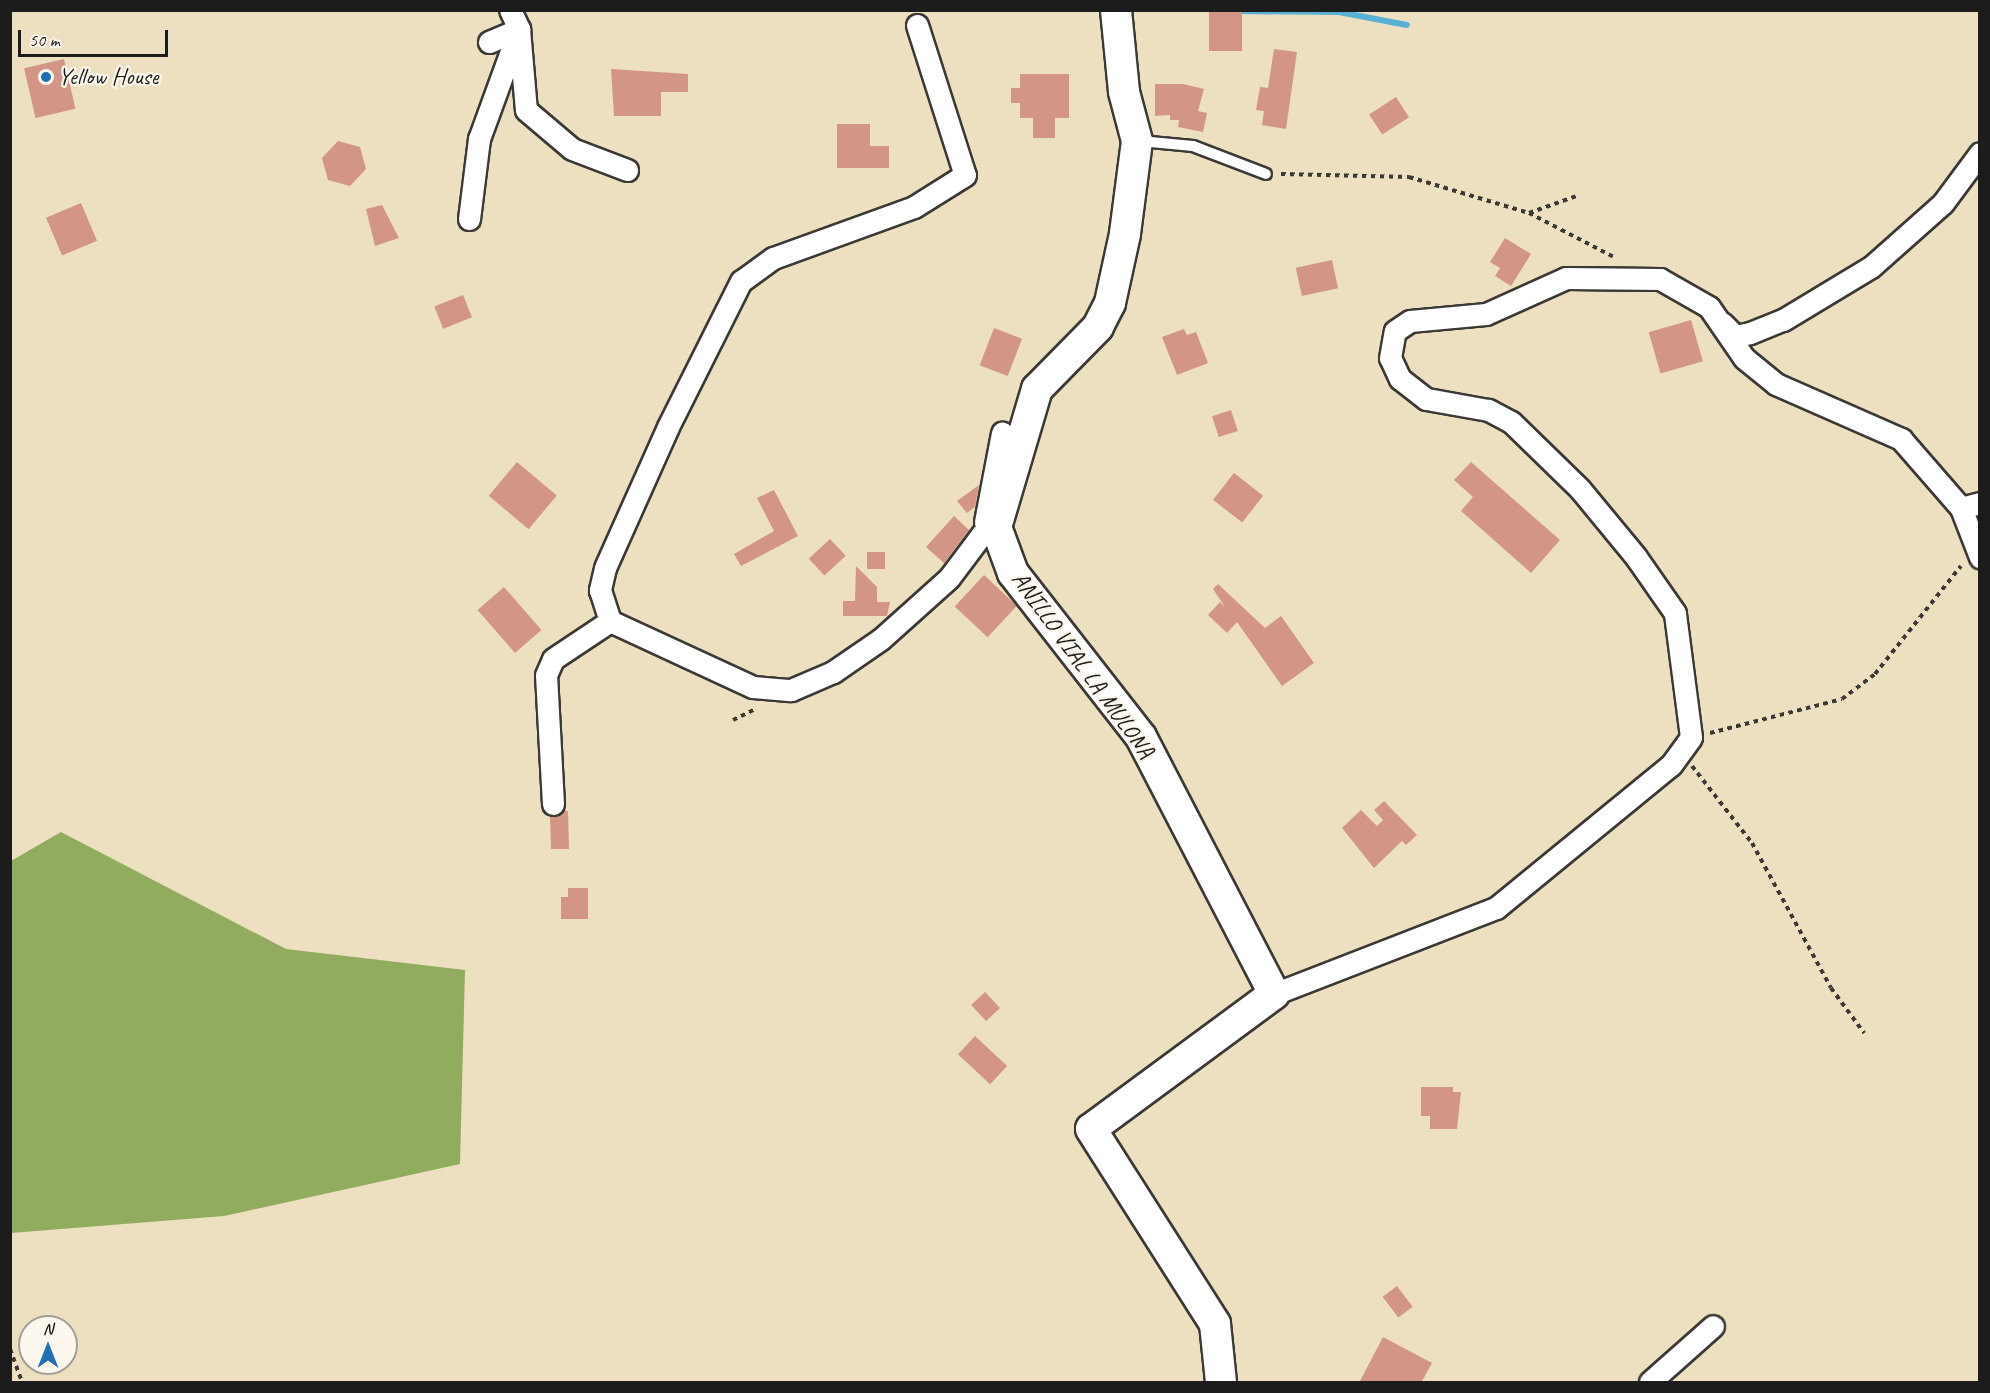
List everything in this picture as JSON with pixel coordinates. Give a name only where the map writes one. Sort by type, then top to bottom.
[{"type":"street","points":[[917,25],[965,175],[914,207],[773,258],[741,281],[668,427],[605,568],[600,590],[610,621],[753,687],[791,690],[833,672],[881,639],[949,578],[989,530],[1037,389],[1098,327],[1110,303],[1125,234],[1137,141],[1124,92],[1117,11]]},
{"type":"street","points":[[489,42],[514,20]]},
{"type":"street","points":[[514,20],[526,110],[572,149],[627,170]]},
{"type":"street","points":[[469,219],[479,139],[514,20]]},
{"type":"street","points":[[1720,321],[1735,336],[1750,333],[1784,320],[1871,267],[1943,203],[1980,153]]},
{"type":"street","points":[[1221,1383],[1215,1324],[1091,1129],[1274,994],[1496,908],[1671,765],[1686,744],[1675,613],[1636,557],[1580,489],[1511,422],[1488,410],[1426,399],[1400,379],[1390,349],[1395,331],[1410,321],[1486,314],[1576,276],[1660,279],[1709,307],[1744,358],[1776,384],[1901,439],[1970,505],[1970,556]]},
{"type":"street","points":[[989,530],[1002,433]]},
{"type":"street","name":"ANILLO VIAL LA MULONA","points":[[989,530],[1013,573],[1141,737],[1274,994]]},
{"type":"street","points":[[553,804],[546,675],[553,659],[610,621]]},
{"type":"street","points":[[1650,1383],[1713,1326]]},
{"type":"lane","points":[[1137,141],[1193,146],[1266,174]]},
{"type":"path","points":[[1266,174],[1409,177],[1529,213],[1617,258]]},
{"type":"path","points":[[1529,213],[1579,195]]},
{"type":"path","points":[[1864,1033],[1831,988],[1752,843],[1686,744],[1842,699],[1875,674],[1970,556]]},
{"type":"path","points":[[10,1349],[22,1383]]},
{"type":"green space","points":[[61,832],[286,949],[465,970],[460,1164],[224,1216],[11,1233],[11,861]]},
{"type":"building","points":[[1209,10],[1242,10],[1242,51],[1209,51]]},
{"type":"building","points":[[1274,49],[1297,52],[1286,129],[1262,125],[1264,111],[1256,110],[1260,87],[1268,88]]},
{"type":"building","name":"Yellow House","points":[[64,59],[75,109],[36,118],[24,68]]},
{"type":"building","points":[[611,69],[688,74],[688,92],[661,92],[661,116],[614,116]]},
{"type":"building","points":[[1020,74],[1069,74],[1069,118],[1055,118],[1055,138],[1033,138],[1033,118],[1020,118],[1020,103],[1011,103],[1011,88],[1020,88]]},
{"type":"building","points":[[1155,84],[1183,84],[1204,89],[1198,111],[1207,113],[1203,132],[1178,127],[1179,120],[1170,120],[1170,115],[1155,116]]},
{"type":"building","points":[[1396,97],[1409,117],[1382,135],[1369,114]]},
{"type":"building","points":[[837,124],[870,124],[870,146],[889,146],[889,168],[837,168]]},
{"type":"building","points":[[338,141],[360,147],[366,169],[350,186],[328,180],[322,158]]},
{"type":"building","points":[[81,203],[97,241],[62,256],[46,218]]},
{"type":"building","points":[[382,205],[399,238],[375,246],[366,209]]},
{"type":"building","points":[[1505,238],[1531,254],[1511,286],[1495,276],[1500,268],[1490,262]]},
{"type":"building","points":[[1332,260],[1338,288],[1302,296],[1296,268]]},
{"type":"building","points":[[463,295],[472,317],[443,329],[434,307]]},
{"type":"building","points":[[1691,320],[1703,361],[1661,373],[1649,332]]},
{"type":"building","points":[[994,328],[1022,339],[1008,376],[980,365]]},
{"type":"building","points":[[1184,329],[1187,335],[1196,332],[1208,363],[1177,375],[1162,337]]},
{"type":"building","points":[[1231,410],[1238,431],[1219,437],[1212,416]]},
{"type":"building","points":[[517,462],[557,495],[529,529],[489,496]]},
{"type":"building","points":[[1471,462],[1560,540],[1531,573],[1461,511],[1473,497],[1454,480]]},
{"type":"building","points":[[1234,473],[1263,496],[1242,523],[1213,500]]},
{"type":"building","points":[[979,485],[975,507],[967,513],[957,501]]},
{"type":"building","points":[[774,490],[798,536],[741,566],[734,554],[774,531],[757,498]]},
{"type":"building","points":[[954,516],[969,530],[944,563],[926,547]]},
{"type":"building","points":[[830,539],[846,556],[824,576],[809,559]]},
{"type":"building","points":[[867,552],[885,552],[885,569],[867,569]]},
{"type":"building","points":[[856,566],[877,587],[877,602],[890,602],[887,616],[843,616],[843,601],[855,601]]},
{"type":"building","points":[[984,575],[1017,606],[988,637],[955,606]]},
{"type":"building","points":[[1218,584],[1265,628],[1281,616],[1314,663],[1282,686],[1237,622],[1227,633],[1208,615],[1220,602],[1225,607],[1213,589]]},
{"type":"building","points":[[504,587],[541,630],[515,653],[478,610]]},
{"type":"building","points":[[1384,801],[1417,835],[1406,845],[1402,841],[1374,868],[1342,828],[1361,810],[1377,826],[1383,820],[1374,810]]},
{"type":"building","points":[[568,811],[569,849],[551,849],[550,816]]},
{"type":"building","points":[[568,888],[588,888],[588,919],[561,919],[561,897],[568,897]]},
{"type":"building","points":[[985,992],[1000,1008],[986,1021],[971,1005]]},
{"type":"building","points":[[975,1036],[1007,1066],[990,1084],[958,1054]]},
{"type":"building","points":[[1421,1087],[1453,1087],[1453,1092],[1461,1092],[1457,1129],[1430,1129],[1430,1116],[1421,1116]]},
{"type":"building","points":[[1397,1286],[1413,1307],[1398,1318],[1383,1297]]},
{"type":"building","points":[[1383,1337],[1432,1363],[1421,1383],[1359,1383]]},
{"type":"waterway","points":[[1235,11],[1339,12],[1407,25]]},
{"type":"place","name":"Yellow House","points":[[46,77]]}]
